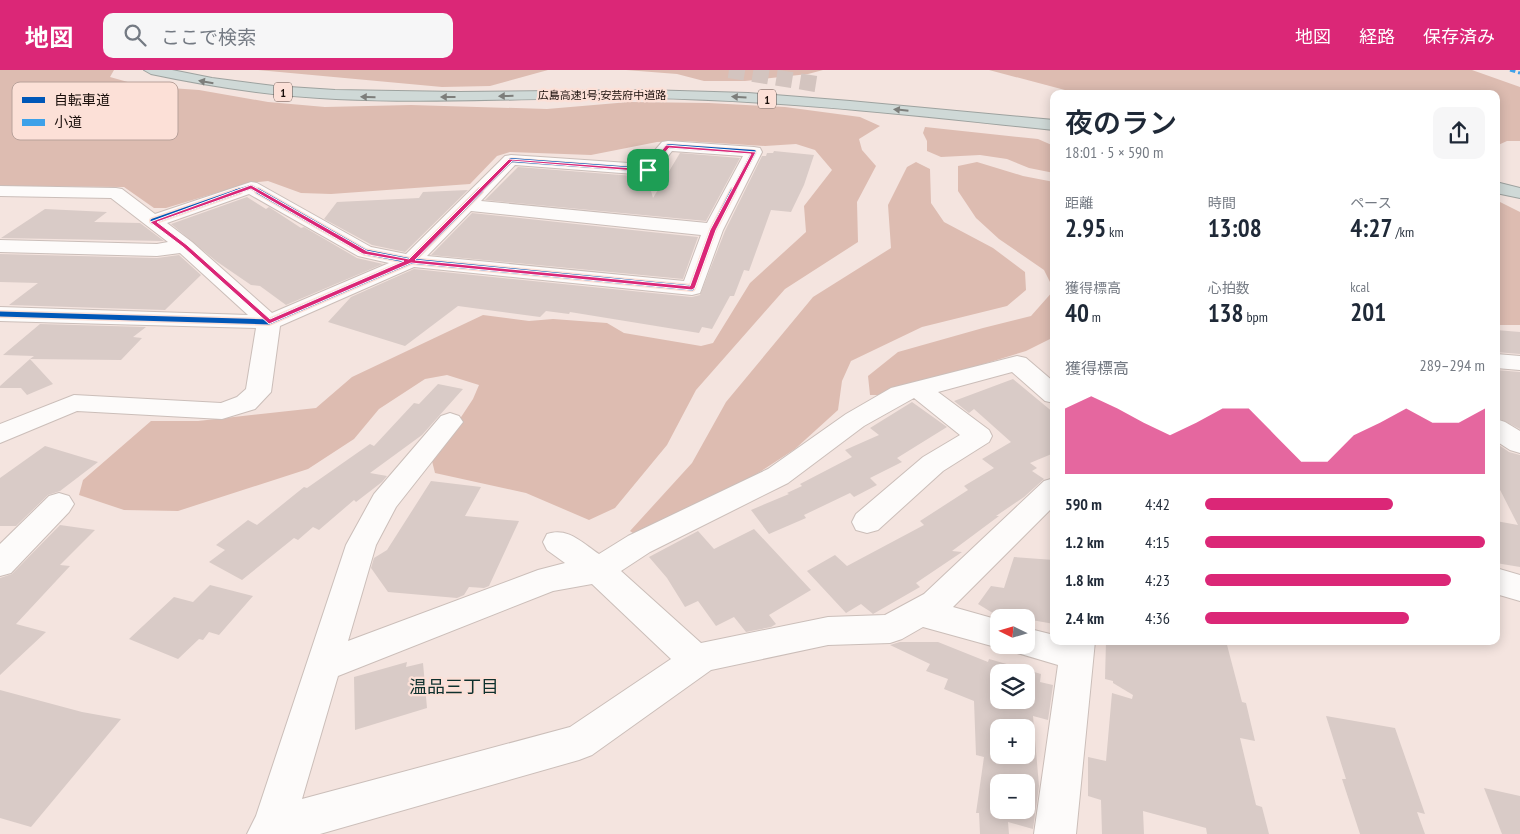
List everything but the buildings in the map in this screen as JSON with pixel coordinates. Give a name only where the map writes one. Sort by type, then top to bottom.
[{"type":"highway","name":"広島高速1号;安芸府中道路","points":[[151,70],[217,84],[276,92],[341,96],[480,97],[634,94],[721,96],[870,107],[1050,125]]},
{"type":"highway","points":[[860,91],[934,103],[1050,116]]},
{"type":"highway","points":[[1500,177],[1520,181]]},
{"type":"highway","points":[[1500,188],[1520,193]]},
{"type":"street","points":[[0,314],[269,322],[410,261],[511,160],[648,170],[668,146],[754,152],[713,230],[692,288],[410,261],[365,252],[251,187],[153,222]]},
{"type":"street","points":[[0,191],[116,193],[185,246],[269,322]]},
{"type":"street","points":[[466,205],[713,230]]},
{"type":"street","points":[[0,246],[157,250],[185,246]]},
{"type":"street","points":[[0,434],[74,403],[222,411],[246,403],[258,392],[269,322]]},
{"type":"street","points":[[1500,361],[1520,363]]},
{"type":"street","points":[[323,666],[549,579],[598,570],[639,544],[778,476],[854,420],[900,394],[1017,363],[1050,392]]},
{"type":"street","points":[[867,522],[933,464],[979,436],[918,389]]},
{"type":"street","points":[[270,830],[361,544],[384,501],[450,422]]},
{"type":"street","points":[[1500,431],[1520,444]]},
{"type":"street","points":[[270,830],[579,742],[702,657],[828,631],[890,629],[936,603],[1050,492]]},
{"type":"street","points":[[0,564],[60,504]]},
{"type":"street","points":[[558,542],[598,570],[697,661]]},
{"type":"street","points":[[1500,582],[1520,588]]},
{"type":"street","points":[[919,612],[990,632]]},
{"type":"street","points":[[1035,643],[1050,645]]},
{"type":"street","points":[[1052,645],[1077,648],[1055,834]]},
{"type":"shaded area","points":[[0,70],[114,70],[110,77],[128,82],[12,82],[12,140],[178,140],[178,89],[199,90],[268,102],[325,107],[411,105],[547,109],[629,102],[709,103],[785,107],[860,117],[880,126],[859,139],[862,150],[876,166],[857,202],[858,242],[785,289],[696,390],[667,445],[615,508],[589,520],[526,493],[435,473],[432,461],[473,399],[479,385],[447,375],[425,379],[379,409],[354,439],[308,469],[178,511],[124,510],[79,495],[83,480],[151,421],[198,421],[316,408],[352,377],[483,315],[529,321],[553,319],[607,323],[624,333],[701,346],[713,343],[750,283],[806,232],[804,206],[832,170],[815,150],[796,144],[765,146],[684,141],[657,142],[591,155],[510,152],[497,156],[470,184],[331,194],[301,193],[268,181],[249,183],[166,208],[154,208],[124,187],[0,186]]},
{"type":"shaded area","points":[[258,70],[548,70],[490,86],[442,87]]},
{"type":"shaded area","points":[[626,70],[823,70],[808,74],[745,81],[704,81],[677,74]]},
{"type":"shaded area","points":[[989,70],[1472,70],[1520,87],[1520,141],[1507,141],[1500,144],[1500,90],[1065,90]]},
{"type":"shaded area","points":[[925,127],[1038,139],[1050,144],[1050,172],[1029,168],[1007,159],[980,155],[941,157],[927,151],[927,141],[923,133]]},
{"type":"shaded area","points":[[916,162],[930,169],[931,203],[944,222],[993,248],[1025,272],[1026,290],[1007,306],[922,327],[851,361],[842,381],[838,410],[795,449],[755,475],[637,536],[630,531],[692,463],[726,402],[813,297],[891,248],[888,205],[907,167]]},
{"type":"shaded area","points":[[977,162],[1023,176],[1050,181],[1050,282],[1044,270],[999,239],[976,218],[958,191],[958,166]]},
{"type":"shaded area","points":[[1500,202],[1520,212],[1520,325],[1500,325]]},
{"type":"shaded area","points":[[1050,295],[1050,339],[1026,351],[882,395],[870,395],[868,376],[898,352],[1031,316]]},
{"type":"tunnel","points":[[729,70],[816,84]]},
{"type":"marked path","points":[[1510,70],[1520,73]]},
{"type":"cycle path","points":[[0,314],[269,322],[411,261],[511,160],[648,170],[668,146],[754,152],[713,230],[692,288],[411,261],[365,252],[251,187],[153,221]]},
{"type":"district","name":"温品三丁目","points":[[454,686]]},
{"type":"route","points":[[648,170],[511,160],[410,261],[269,322],[185,246],[153,222],[251,187],[365,252],[410,261],[692,288],[713,230],[754,152],[668,146],[648,170]]}]
